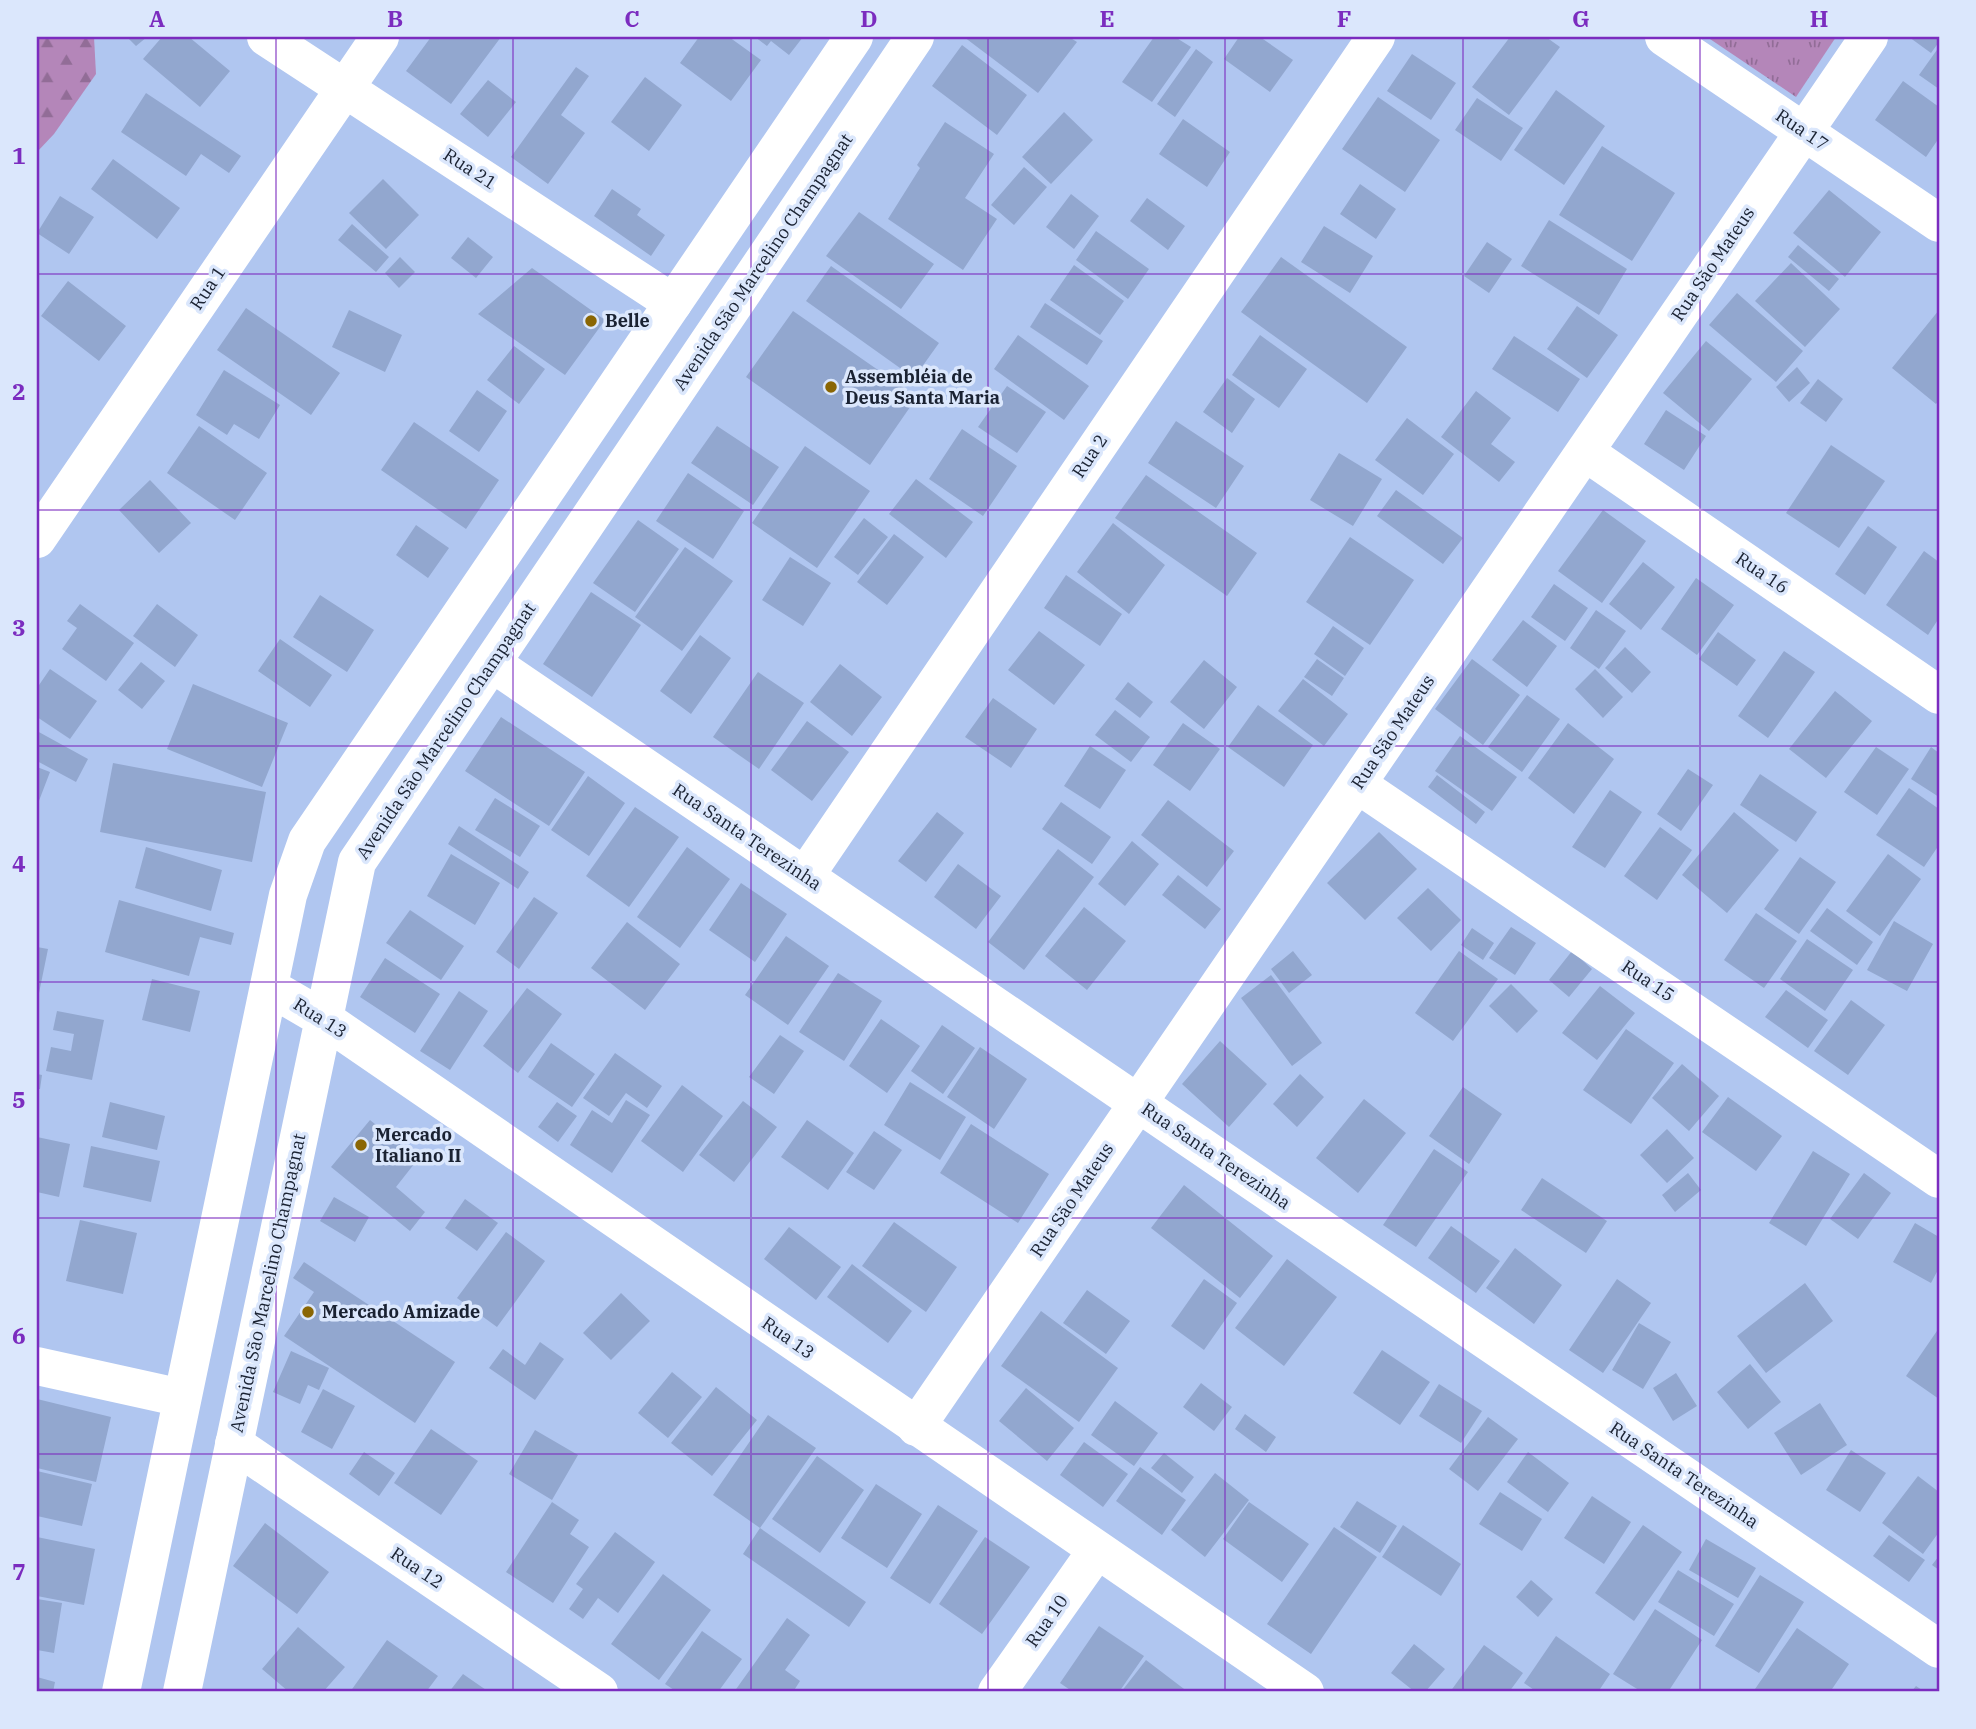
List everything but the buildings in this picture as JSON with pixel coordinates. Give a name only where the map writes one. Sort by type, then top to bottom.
[{"type":"street","name":"Rua 21","points":[[266,37],[673,303]]},
{"type":"street","name":"Rua 1","points":[[37,539],[380,37]]},
{"type":"street","points":[[121,1692],[288,895],[307,841],[854,37]]},
{"type":"street","name":"Avenida São Marcelino Champagnat","points":[[182,1692],[357,862],[915,37]]},
{"type":"street","name":"Rua 2","points":[[804,876],[1376,37]]},
{"type":"street","name":"Rua 17","points":[[1664,37],[1939,223]]},
{"type":"street","name":"Rua São Mateus","points":[[916,1427],[1869,37]]},
{"type":"street","name":"Rua 16","points":[[1585,452],[1939,695]]},
{"type":"street","name":"Rua Santa Terezinha","points":[[492,663],[1939,1649]]},
{"type":"street","name":"Rua 15","points":[[1357,784],[1939,1179]]},
{"type":"street","name":"Rua 13","points":[[269,987],[324,1019],[1305,1692]]},
{"type":"street","points":[[37,1366],[182,1398]]},
{"type":"street","name":"Rua 12","points":[[234,1444],[599,1692]]},
{"type":"street","name":"Rua 10","points":[[998,1692],[1097,1550]]},
{"type":"green space","points":[[37,37],[94,37],[96,74],[54,134],[37,152]]},
{"type":"green space","points":[[1707,37],[1836,37],[1796,97]]},
{"type":"place","name":"Belle","points":[[591,321]]},
{"type":"place","name":"Assembléia de Deus Santa Maria","points":[[831,387]]},
{"type":"place","name":"Mercado Italiano II","points":[[361,1145]]},
{"type":"place","name":"Mercado Amizade","points":[[308,1312]]}]
